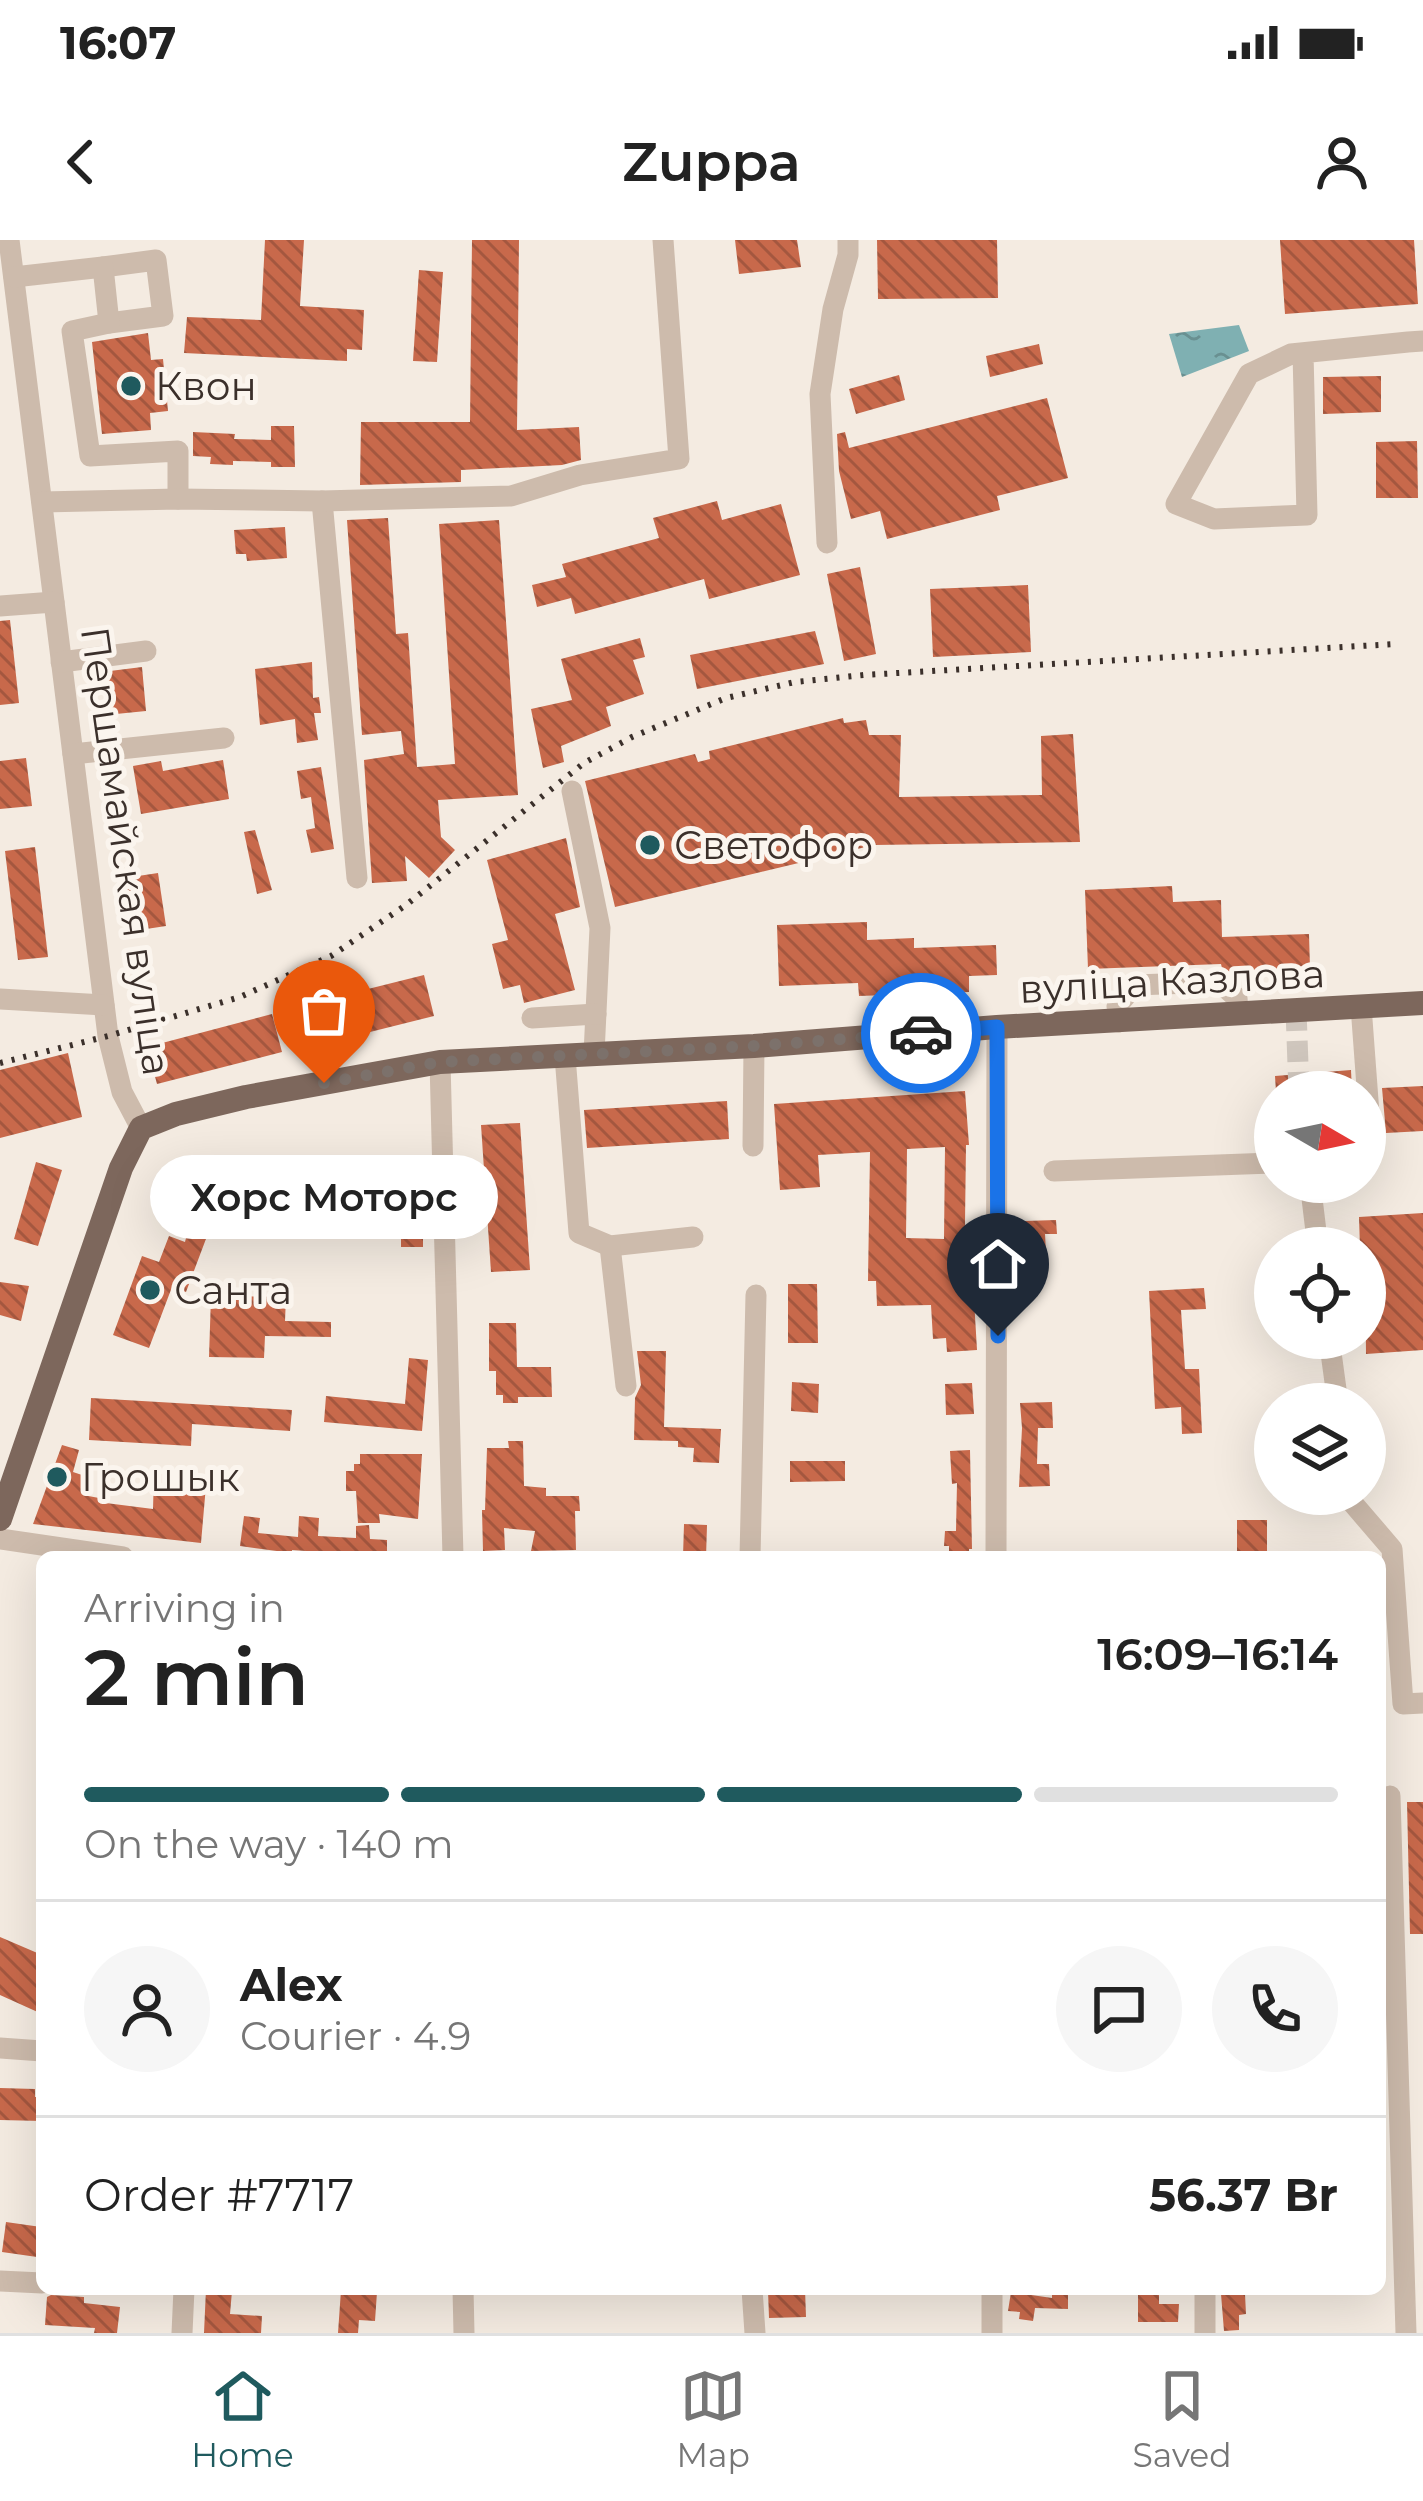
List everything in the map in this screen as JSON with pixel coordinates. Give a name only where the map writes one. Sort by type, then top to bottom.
[{"type":"main road","name":"вуліца Казлова","points":[[141,1127],[246,1097],[440,1062],[1423,1003]]},
{"type":"main road","name":"Першамайская вуліца","points":[[0,1519],[121,1168],[141,1127]]},
{"type":"street","name":"Першамайская вуліца","points":[[9,240],[14,277],[8,302],[42,502],[108,1036],[122,1092],[141,1127]]},
{"type":"street","points":[[42,502],[511,496],[580,475],[680,459],[663,240]]},
{"type":"street","points":[[827,543],[820,394],[848,240]]},
{"type":"street","points":[[14,277],[156,260],[163,316],[72,331],[90,456],[178,451],[178,499]]},
{"type":"street","points":[[103,267],[109,323]]},
{"type":"street","points":[[1303,353],[1307,514],[1214,520],[1176,504],[1249,374],[1291,354],[1423,341]]},
{"type":"street","points":[[322,501],[357,878]]},
{"type":"street","points":[[0,606],[54,602]]},
{"type":"street","points":[[61,662],[146,651]]},
{"type":"street","points":[[73,754],[224,738]]},
{"type":"street","points":[[572,791],[600,928],[594,1054]]},
{"type":"street","points":[[1119,1022],[1117,1006],[1136,985],[1219,982],[1237,998],[1238,1014]]},
{"type":"street","points":[[0,999],[104,1005]]},
{"type":"street","points":[[1361,1006],[1366,1071]]},
{"type":"street","points":[[532,1018],[596,1014]]},
{"type":"street","points":[[996,1551],[997,1027]]},
{"type":"street","points":[[753,1145],[754,1046]]},
{"type":"street","points":[[565,1056],[579,1233],[610,1246],[693,1237]]},
{"type":"street","points":[[440,1062],[453,1551]]},
{"type":"street","points":[[1054,1171],[1254,1164]]},
{"type":"street","points":[[610,1246],[626,1386]]},
{"type":"street","points":[[750,1551],[756,1295]]},
{"type":"street","points":[[1363,1515],[1392,1549],[1403,1704],[1423,1702]]},
{"type":"street","points":[[0,1538],[85,1551]]},
{"type":"street","points":[[1390,1796],[1388,2091],[1406,2333]]},
{"type":"street","points":[[0,2048],[36,2050]]},
{"type":"street","points":[[0,2282],[36,2283]]},
{"type":"street","points":[[182,2333],[184,2295]]},
{"type":"street","points":[[463,2295],[464,2333]]},
{"type":"street","points":[[752,2295],[754,2333]]},
{"type":"street","points":[[992,2295],[992,2333]]},
{"type":"street","points":[[1205,2295],[1205,2333]]},
{"type":"water","points":[[1239,325],[1249,351],[1182,377],[1169,334]]},
{"type":"building","points":[[265,240],[304,240],[300,306],[364,310],[362,350],[347,349],[347,361],[184,353],[187,317],[261,320]]},
{"type":"building","points":[[472,240],[519,240],[517,430],[579,427],[581,460],[461,470],[461,482],[360,485],[361,422],[470,422]]},
{"type":"building","points":[[735,240],[797,240],[801,267],[739,274]]},
{"type":"building","points":[[877,240],[997,240],[998,298],[878,299]]},
{"type":"building","points":[[1280,240],[1414,240],[1418,304],[1285,314]]},
{"type":"building","points":[[419,270],[443,272],[437,362],[413,361]]},
{"type":"building","name":"Квон","points":[[148,333],[151,360],[163,359],[168,411],[150,413],[151,430],[102,434],[92,342]]},
{"type":"building","points":[[1039,344],[1043,364],[990,377],[986,356]]},
{"type":"building","points":[[899,375],[905,400],[856,414],[849,389]]},
{"type":"building","points":[[1381,376],[1381,412],[1323,414],[1323,377]]},
{"type":"building","points":[[1047,398],[1068,478],[997,496],[1000,510],[887,539],[880,511],[851,519],[839,471],[837,434],[845,432],[849,448]]},
{"type":"building","points":[[271,426],[294,426],[295,467],[271,467],[271,462],[210,464],[211,457],[193,456],[193,432],[271,440]]},
{"type":"building","points":[[1417,441],[1418,498],[1376,498],[1376,442]]},
{"type":"building","points":[[717,501],[722,520],[781,504],[800,575],[709,599],[704,579],[575,614],[571,598],[537,607],[532,585],[566,577],[562,564],[659,538],[653,518]]},
{"type":"building","points":[[388,518],[396,634],[408,633],[417,767],[455,764],[439,524],[499,520],[518,795],[438,800],[441,837],[455,850],[429,878],[405,856],[407,881],[372,883],[364,760],[404,754],[401,731],[362,735],[347,520]]},
{"type":"building","points":[[285,527],[287,558],[247,561],[246,554],[236,554],[234,530]]},
{"type":"building","points":[[860,567],[876,654],[844,661],[827,574]]},
{"type":"building","points":[[1028,585],[1031,652],[933,657],[930,589]]},
{"type":"building","points":[[10,620],[19,703],[0,705],[0,621]]},
{"type":"building","points":[[815,631],[824,664],[697,689],[690,655]]},
{"type":"building","points":[[640,638],[645,657],[633,660],[644,694],[606,707],[611,726],[561,746],[564,762],[543,768],[531,709],[572,700],[561,659]]},
{"type":"building","points":[[312,662],[313,698],[319,697],[321,713],[314,713],[318,740],[297,743],[295,719],[260,725],[255,669]]},
{"type":"building","points":[[142,667],[146,711],[106,715],[102,672]]},
{"type":"building","points":[[843,718],[844,723],[866,720],[869,735],[901,735],[899,797],[1042,795],[1041,736],[1073,734],[1080,842],[874,845],[615,907],[585,781],[695,754],[698,762],[710,759],[709,751]]},
{"type":"building","points":[[26,758],[32,806],[0,809],[0,761]]},
{"type":"building","points":[[223,760],[229,799],[141,814],[133,766],[161,761],[163,771]]},
{"type":"building","points":[[321,767],[334,849],[311,853],[306,830],[315,828],[311,797],[301,799],[297,771]]},
{"type":"building","points":[[255,830],[272,890],[257,894],[244,832]]},
{"type":"building","points":[[566,838],[580,907],[555,914],[575,990],[524,1003],[520,985],[503,989],[492,944],[508,940],[487,860]]},
{"type":"building","points":[[35,847],[48,957],[18,960],[5,851]]},
{"type":"building","points":[[158,873],[166,926],[133,931],[125,878]]},
{"type":"building","points":[[1172,886],[1173,902],[1221,900],[1222,937],[1309,934],[1310,968],[1230,972],[1221,964],[1088,969],[1085,890]]},
{"type":"building","points":[[867,922],[867,940],[914,938],[914,948],[996,945],[997,975],[969,976],[969,992],[859,996],[858,983],[779,986],[777,925]]},
{"type":"building","points":[[424,975],[434,1016],[362,1034],[352,993]]},
{"type":"building","points":[[272,1014],[282,1052],[157,1084],[147,1047]]},
{"type":"building","points":[[68,1053],[82,1117],[0,1138],[0,1070]]},
{"type":"building","points":[[1423,1086],[1423,1131],[1386,1133],[1386,1088]]},
{"type":"building","points":[[965,1091],[969,1145],[964,1300],[974,1299],[977,1350],[947,1352],[946,1338],[933,1339],[931,1305],[877,1306],[876,1281],[868,1281],[870,1152],[818,1155],[820,1187],[780,1190],[774,1104]],"holes":[[[945,1147],[944,1239],[906,1238],[907,1149]]]},
{"type":"building","points":[[727,1101],[729,1139],[587,1148],[584,1110]]},
{"type":"building","points":[[520,1123],[530,1270],[491,1272],[481,1125]]},
{"type":"building","points":[[36,1162],[62,1170],[38,1246],[14,1239]]},
{"type":"building","points":[[273,1162],[341,1163],[341,1223],[273,1222]]},
{"type":"building","name":"Санта","points":[[198,1188],[217,1193],[216,1198],[221,1199],[186,1292],[172,1287],[149,1348],[113,1335],[142,1256],[159,1262],[169,1236],[185,1242]]},
{"type":"building","points":[[401,1195],[423,1195],[427,1227],[423,1227],[423,1247],[401,1247]]},
{"type":"building","points":[[1423,1213],[1423,1350],[1386,1353],[1386,1227],[1359,1227],[1359,1217]]},
{"type":"building","points":[[1056,1220],[1057,1234],[1045,1234],[1046,1252],[1026,1252],[1025,1221]]},
{"type":"building","points":[[0,1282],[29,1286],[21,1321],[0,1315]]},
{"type":"building","points":[[788,1284],[817,1284],[818,1343],[788,1343]]},
{"type":"building","points":[[1204,1288],[1206,1309],[1181,1310],[1185,1369],[1199,1369],[1202,1433],[1182,1434],[1181,1407],[1155,1409],[1149,1291]]},
{"type":"building","points":[[211,1296],[286,1297],[285,1321],[331,1322],[331,1337],[265,1336],[264,1358],[209,1357]]},
{"type":"building","points":[[489,1323],[516,1323],[517,1367],[551,1367],[552,1397],[518,1397],[518,1403],[503,1403],[503,1395],[496,1395],[496,1371],[489,1371]]},
{"type":"building","points":[[637,1351],[666,1351],[664,1427],[721,1429],[719,1463],[693,1462],[694,1448],[678,1447],[678,1441],[634,1440],[635,1398],[641,1385]]},
{"type":"building","points":[[409,1358],[428,1360],[422,1431],[324,1422],[326,1396],[405,1404]]},
{"type":"building","points":[[792,1382],[819,1384],[818,1413],[791,1411]]},
{"type":"building","points":[[972,1383],[974,1414],[946,1415],[945,1384]]},
{"type":"building","points":[[91,1398],[292,1410],[290,1431],[192,1424],[191,1446],[89,1440]]},
{"type":"building","points":[[1052,1402],[1053,1428],[1038,1428],[1037,1464],[1049,1464],[1050,1486],[1019,1487],[1020,1403]]},
{"type":"building","points":[[508,1441],[523,1441],[524,1486],[546,1488],[546,1496],[579,1496],[576,1550],[531,1551],[535,1531],[504,1528],[505,1550],[483,1551],[487,1448],[509,1448]]},
{"type":"building","points":[[62,1445],[79,1450],[73,1472],[88,1477],[83,1495],[99,1498],[98,1502],[153,1509],[154,1474],[207,1474],[201,1543],[33,1524]]},
{"type":"building","points":[[970,1450],[969,1551],[949,1551],[944,1546],[945,1531],[956,1531],[957,1483],[952,1484],[950,1451]]},
{"type":"building","points":[[360,1454],[422,1454],[418,1519],[379,1514],[380,1523],[358,1523],[356,1491],[346,1491],[346,1471],[360,1464]]},
{"type":"building","points":[[790,1461],[845,1461],[845,1481],[790,1482]]},
{"type":"building","points":[[244,1516],[260,1518],[258,1533],[298,1537],[299,1516],[319,1518],[318,1536],[356,1538],[356,1526],[369,1525],[370,1539],[387,1540],[387,1551],[277,1551],[240,1546]]},
{"type":"building","points":[[1237,1520],[1267,1520],[1267,1551],[1237,1551]]},
{"type":"building","points":[[684,1524],[707,1525],[706,1551],[683,1551]]},
{"type":"building","points":[[1407,1802],[1423,1802],[1423,1934],[1410,1934]]},
{"type":"building","points":[[0,1937],[36,1952],[36,2011],[0,1995]]},
{"type":"building","points":[[0,2088],[35,2089],[36,2121],[0,2120]]},
{"type":"building","points":[[6,2222],[36,2226],[36,2257],[2,2252]]},
{"type":"building","points":[[51,2295],[84,2297],[84,2303],[120,2307],[117,2333],[45,2325]]},
{"type":"building","points":[[206,2295],[232,2295],[230,2314],[262,2316],[261,2333],[204,2333]]},
{"type":"building","points":[[341,2295],[377,2295],[375,2321],[359,2320],[358,2333],[338,2333]]},
{"type":"building","points":[[768,2295],[805,2295],[806,2317],[769,2318]]},
{"type":"building","points":[[1011,2295],[1068,2295],[1068,2309],[1035,2308],[1033,2321],[1008,2311]]},
{"type":"building","points":[[1138,2295],[1159,2295],[1159,2304],[1179,2304],[1178,2322],[1138,2322]]},
{"type":"building","points":[[1221,2295],[1245,2295],[1246,2314],[1239,2315],[1239,2330],[1224,2331]]},
{"type":"tunnel","points":[[1296,1010],[1298,1071]]},
{"type":"railway","points":[[0,1063],[240,997],[331,956],[406,905],[584,763],[632,737],[726,698],[795,682],[864,675],[1395,644]]},
{"type":"way so far","points":[[324,1083],[440,1062],[921,1033]]},
{"type":"place","name":"Квон","points":[[131,386]]},
{"type":"place","name":"Светофор","points":[[650,845]]},
{"type":"place","name":"Хорс Моторс","points":[[324,1083]]},
{"type":"place","name":"Санта","points":[[150,1290]]},
{"type":"place","name":"Грошык","points":[[57,1477]]},
{"type":"route","points":[[921,1033],[997,1027],[998,1336]]}]
